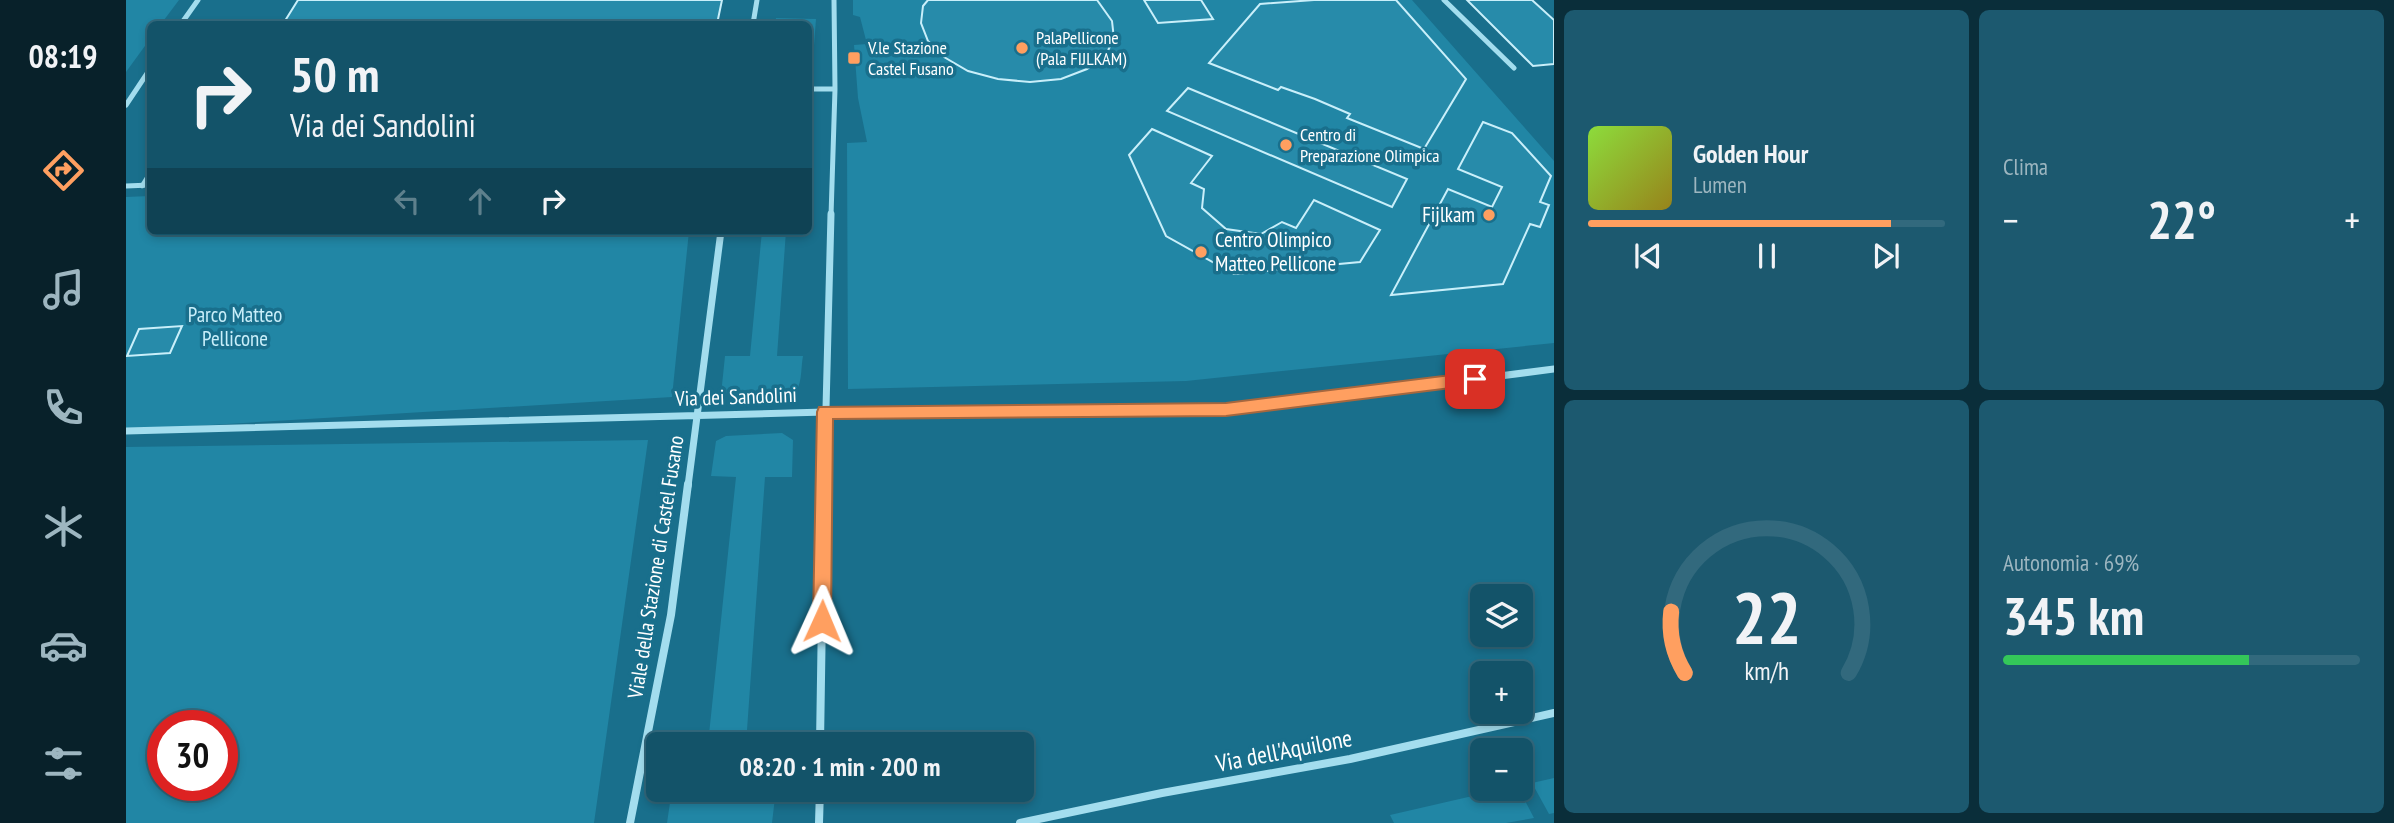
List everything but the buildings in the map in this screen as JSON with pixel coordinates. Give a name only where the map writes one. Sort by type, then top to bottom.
[{"type":"street","points":[[183,21],[198,0]]},
{"type":"street","points":[[754,21],[757,0]]},
{"type":"street","points":[[820,732],[825,412],[835,89],[834,0]]},
{"type":"street","points":[[1444,0],[1514,68]]},
{"type":"street","points":[[126,105],[147,74]]},
{"type":"street","points":[[812,89],[835,89]]},
{"type":"street","points":[[126,186],[147,185]]},
{"type":"street","name":"Viale della Stazione di Castel Fusano","points":[[630,823],[671,615],[720,235]]},
{"type":"street","name":"Via dei Sandolini","points":[[126,431],[825,412],[1226,409],[1554,369]]},
{"type":"street","name":"Via dell'Aquilone","points":[[1020,823],[1162,793],[1350,759],[1554,713]]},
{"type":"street","points":[[819,823],[820,802]]},
{"type":"lane","points":[[142,186],[147,178]]},
{"type":"green space","points":[[126,0],[179,0],[163,21],[147,21],[147,43],[126,72]]},
{"type":"green space","name":"Centro Olimpico Matteo Pellicone","points":[[853,0],[1412,0],[1554,161],[1554,343],[1186,381],[848,389],[847,143],[867,142],[858,98],[854,45],[867,44],[860,17],[853,15]]},
{"type":"green space","points":[[776,18],[816,19],[813,59],[812,21],[776,21]]},
{"type":"green space","name":"Parco Matteo Pellicone","points":[[147,196],[147,235],[689,235],[672,397],[126,430],[126,197]]},
{"type":"green space","points":[[762,235],[786,235],[777,356],[803,356],[797,390],[774,399],[742,398],[727,394],[722,385],[725,356],[750,356]]},
{"type":"green space","points":[[782,433],[793,440],[792,477],[765,477],[747,732],[709,732],[736,477],[711,476],[716,441],[726,436]]},
{"type":"green space","points":[[648,440],[594,823],[126,823],[126,447]]},
{"type":"green space","points":[[1554,778],[1554,813],[1549,814],[1533,783]]},
{"type":"green space","points":[[1470,797],[1470,801],[1525,801],[1534,818],[1506,823],[1394,823],[1390,815]]},
{"type":"green space","points":[[670,802],[774,802],[772,823],[667,823]]},
{"type":"place","name":"PalaPellicone (Pala FIJLKAM)","points":[[1022,48]]},
{"type":"place","name":"V.le Stazione Castel Fusano","points":[[854,58]]},
{"type":"place","name":"Centro di Preparazione Olimpica","points":[[1286,145]]},
{"type":"place","name":"Fijlkam","points":[[1489,215]]},
{"type":"place","name":"Centro Olimpico Matteo Pellicone","points":[[1201,252]]},
{"type":"route","points":[[822,621],[825,412],[1226,409],[1475,379]]}]
